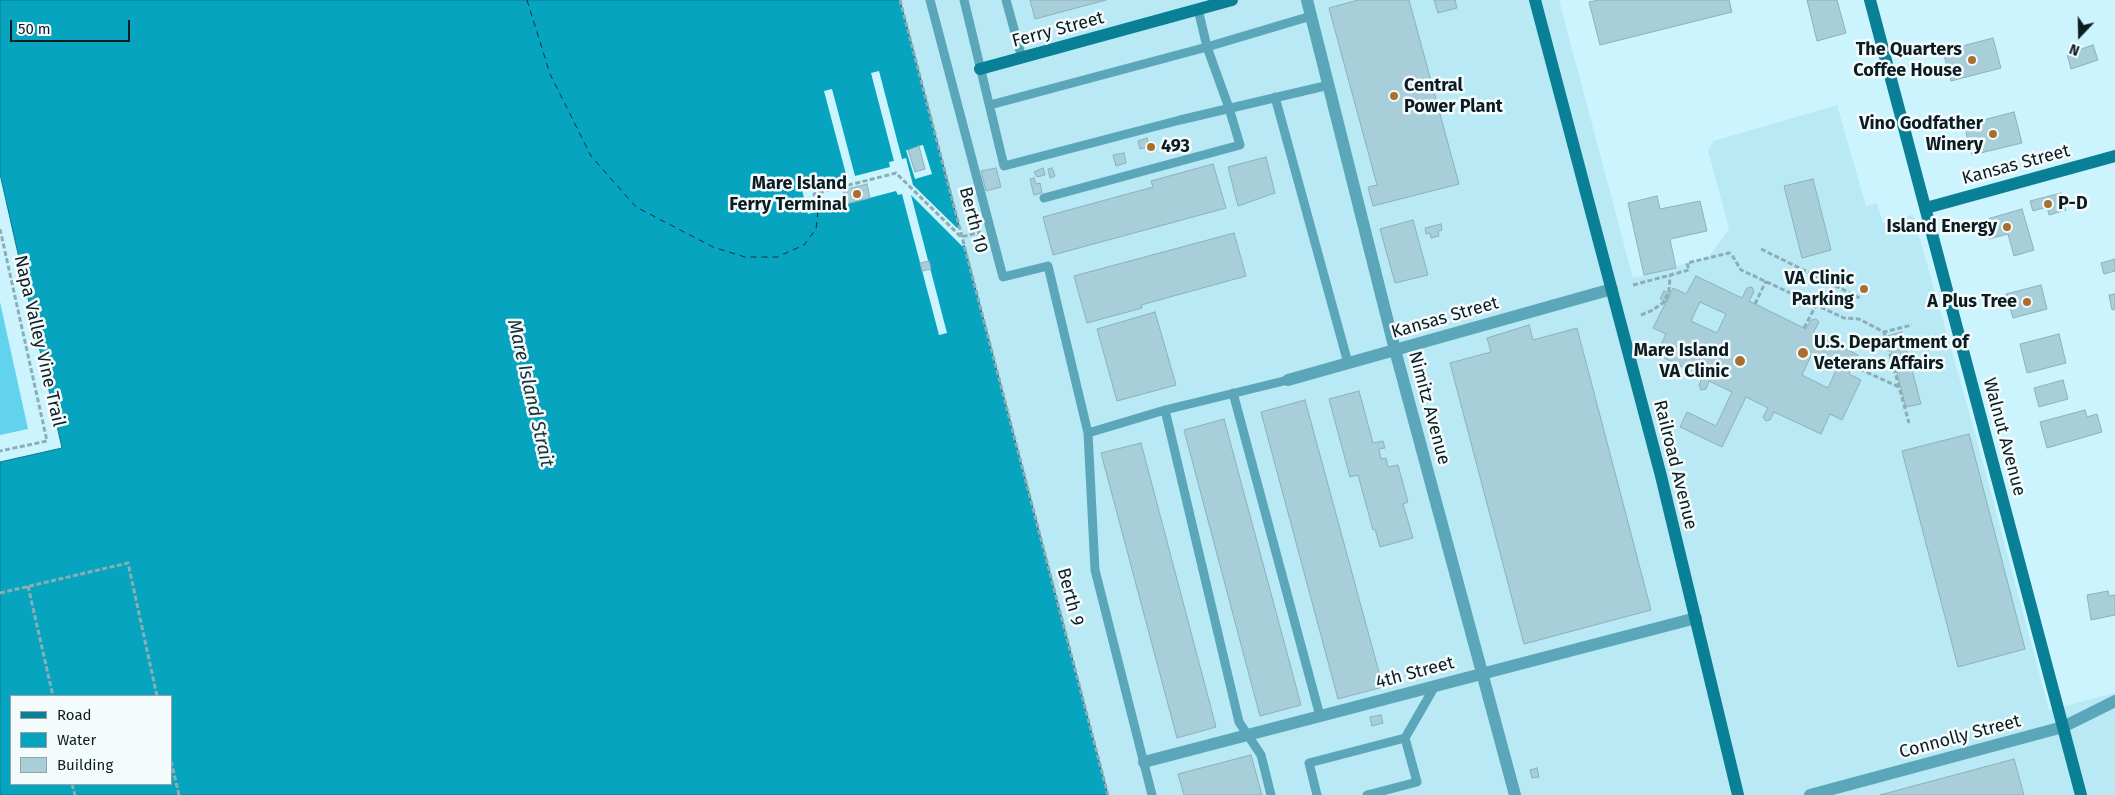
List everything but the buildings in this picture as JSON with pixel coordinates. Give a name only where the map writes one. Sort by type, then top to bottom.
[{"type":"street","name":"Ferry Street","points":[[980,69],[1232,0]]},
{"type":"street","name":"Nimitz Avenue","points":[[1307,0],[1395,350],[1515,795]]},
{"type":"street","name":"Railroad Avenue","points":[[1535,0],[1612,289],[1696,618],[1738,795]]},
{"type":"street","name":"Walnut Avenue","points":[[1870,0],[2081,795]]},
{"type":"street","name":"Kansas Street","points":[[1926,208],[2115,156]]},
{"type":"street","name":"Kansas Street","points":[[1288,380],[1612,289]]},
{"type":"street","name":"4th Street","points":[[1144,762],[1696,618]]},
{"type":"street","name":"Connolly Street","points":[[1810,795],[2062,727],[2115,701]]},
{"type":"lane","points":[[930,0],[1003,277],[1048,266],[1088,433],[1095,570],[1152,795]]},
{"type":"lane","points":[[964,0],[1004,166],[1229,108],[1329,85]]},
{"type":"lane","points":[[1006,0],[1022,58]]},
{"type":"lane","points":[[1044,198],[1240,145],[1207,47],[1198,9]]},
{"type":"lane","points":[[990,105],[1207,47],[1311,16]]},
{"type":"lane","points":[[1275,97],[1348,363]]},
{"type":"lane","points":[[1088,433],[1165,410],[1288,380]]},
{"type":"lane","points":[[1234,393],[1320,716]]},
{"type":"lane","points":[[1165,410],[1239,722],[1261,755],[1271,795]]},
{"type":"lane","points":[[1367,795],[1417,782],[1405,738],[1435,686]]},
{"type":"lane","points":[[1317,795],[1309,763],[1405,738]]},
{"type":"path","name":"Berth 10","points":[[900,0],[963,237],[1016,449]]},
{"type":"path","points":[[818,212],[814,194],[896,173],[955,231],[963,237],[969,235]]},
{"type":"path","name":"Napa Valley Vine Trail","points":[[0,229],[47,441],[0,451]]},
{"type":"path","points":[[1761,249],[1862,299]]},
{"type":"path","points":[[1633,285],[1689,270],[1687,263],[1729,253],[1741,270],[1844,318],[1860,319],[1884,332],[1912,325]]},
{"type":"path","points":[[1641,315],[1661,305],[1664,296],[1669,291],[1670,276]]},
{"type":"path","points":[[1755,304],[1766,282]]},
{"type":"path","points":[[1804,328],[1816,305]]},
{"type":"path","points":[[1884,332],[1909,423]]},
{"type":"path","points":[[1853,366],[1899,388]]},
{"type":"path","name":"Berth 9","points":[[1016,449],[1108,795]]},
{"type":"path","points":[[0,593],[128,563],[157,695]]},
{"type":"path","points":[[28,586],[53,695]]},
{"type":"path","points":[[172,765],[179,795]]},
{"type":"shaded area","points":[[900,0],[1559,0],[1633,278],[1708,258],[1729,229],[1708,150],[1714,141],[1837,105],[1866,206],[1877,203],[1883,223],[1913,215],[1974,429],[2049,710],[2115,693],[2115,795],[1108,795]]},
{"type":"shaded area","points":[[0,302],[28,429],[0,435]]},
{"type":"water","name":"Mare Island Strait","points":[[0,0],[900,0],[1108,795],[0,795],[0,462],[62,448],[0,174]]},
{"type":"pier","name":"Mare Island Ferry Terminal","points":[[879,71],[902,159],[906,158],[913,185],[957,228],[960,226],[965,245],[962,246],[911,195],[947,333],[939,335],[902,194],[898,195],[896,191],[808,214],[802,190],[847,178],[824,91],[832,89],[855,176],[890,167],[889,162],[894,161],[871,73]]},
{"type":"pier","points":[[923,145],[932,174],[915,179],[906,150],[908,150],[915,172],[925,169],[918,146]]},
{"type":"ferry route","points":[[527,0],[550,74],[591,156],[636,207],[713,247],[745,257],[777,257],[804,245],[816,229],[818,211]]},
{"type":"place","name":"The Quarters Coffee House","points":[[1972,60]]},
{"type":"place","name":"Central Power Plant","points":[[1394,96]]},
{"type":"place","name":"Vino Godfather Winery","points":[[1993,134]]},
{"type":"place","name":"493","points":[[1151,147]]},
{"type":"place","name":"Mare Island Ferry Terminal","points":[[857,194]]},
{"type":"place","name":"P-D","points":[[2048,204]]},
{"type":"place","name":"Island Energy","points":[[2007,227]]},
{"type":"place","name":"VA Clinic Parking","points":[[1864,289]]},
{"type":"place","name":"A Plus Tree","points":[[2027,302]]},
{"type":"place","name":"U.S. Department of Veterans Affairs","points":[[1803,353]]},
{"type":"place","name":"Mare Island VA Clinic","points":[[1740,361]]}]
